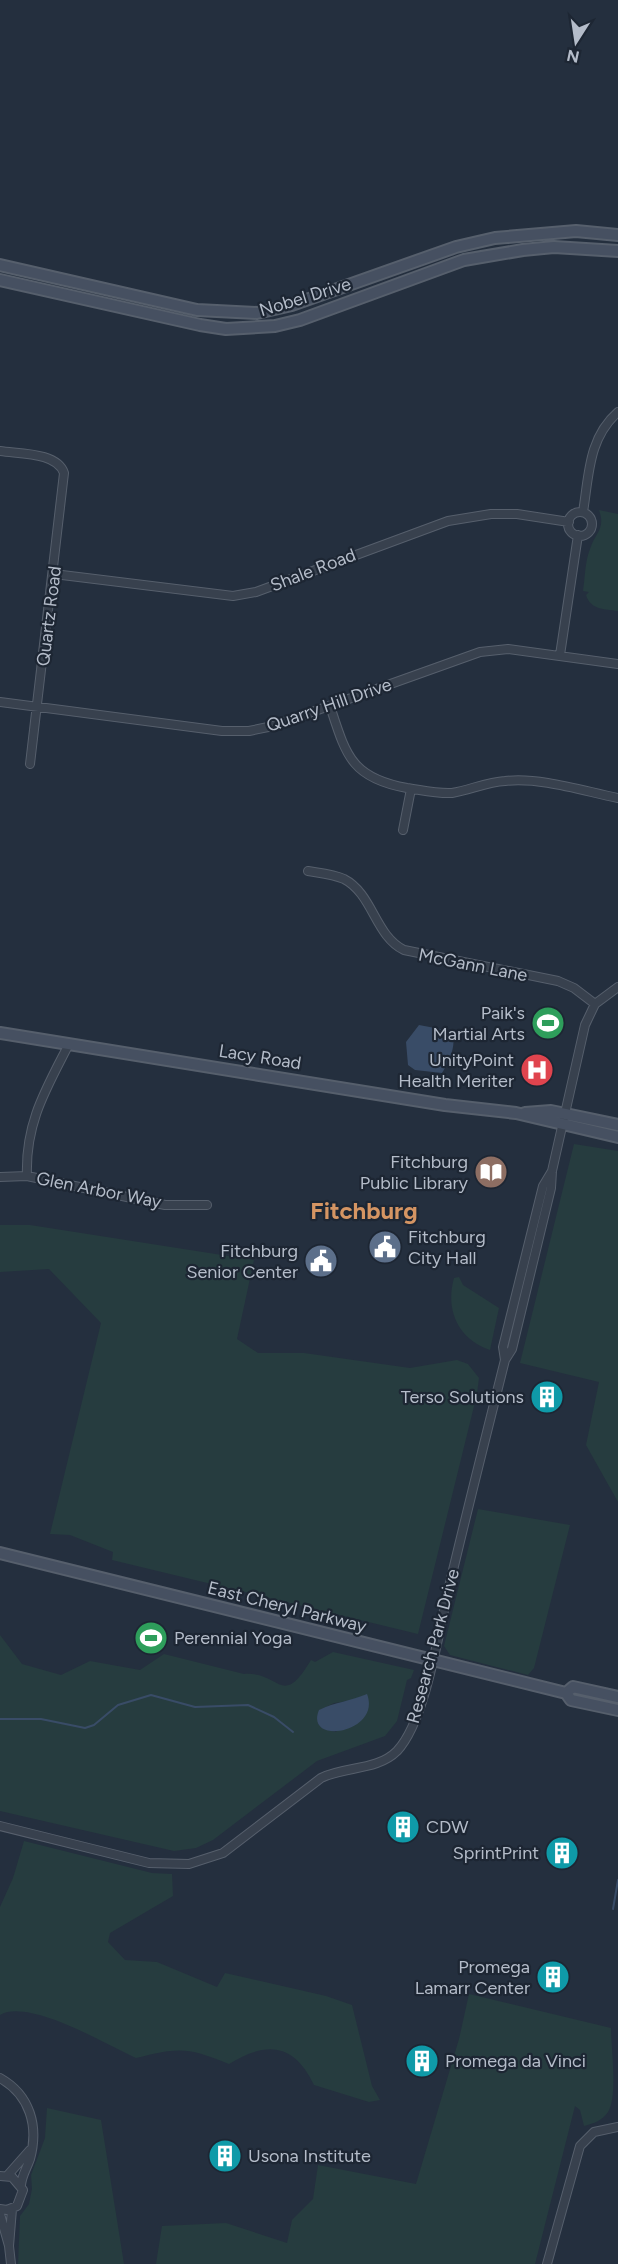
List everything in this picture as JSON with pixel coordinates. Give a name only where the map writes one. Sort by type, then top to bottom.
[{"type":"street","name":"Nobel Drive","points":[[0,265],[197,310],[257,313],[292,305],[456,247],[495,238],[576,231],[618,235]]},
{"type":"street","name":"Nobel Drive","points":[[0,280],[200,325],[226,329],[258,329],[300,320],[465,260],[554,247],[618,251]]},
{"type":"street","points":[[582,512],[594,445],[601,431],[618,412]]},
{"type":"street","name":"Quartz Road","points":[[0,451],[51,459],[62,467],[64,480],[30,764]]},
{"type":"street","points":[[582,512],[590,516],[592,524],[586,534],[579,536],[571,531],[568,522],[572,515],[582,512]]},
{"type":"street","name":"Shale Road","points":[[54,574],[233,596],[256,592],[448,521],[491,514],[517,514],[568,522]]},
{"type":"street","points":[[560,656],[579,536]]},
{"type":"street","name":"Quarry Hill Drive","points":[[0,702],[198,728],[249,731],[273,726],[480,652],[508,649],[618,664]]},
{"type":"street","points":[[330,706],[339,739],[351,762],[364,774],[378,782],[411,789],[452,793],[505,781],[522,780],[618,798]]},
{"type":"street","points":[[403,830],[411,789]]},
{"type":"street","name":"McGann Lane","points":[[308,871],[337,876],[348,882],[360,892],[395,945],[404,950],[558,981],[574,988],[595,1004]]},
{"type":"street","points":[[595,1004],[618,987]]},
{"type":"street","name":"Research Park Drive","points":[[0,1826],[149,1863],[173,1866],[208,1860],[235,1844],[321,1778],[332,1772],[377,1764],[395,1753],[411,1733],[432,1660],[504,1360],[503,1347],[543,1186],[552,1171],[585,1025],[595,1004]]},
{"type":"street","name":"Lacy Road","points":[[0,1033],[445,1105],[516,1113],[551,1112],[618,1125]]},
{"type":"street","name":"Glen Arbor Way","points":[[27,1176],[26,1150],[30,1127],[69,1044]]},
{"type":"street","name":"Lacy Road","points":[[516,1113],[562,1126],[618,1137]]},
{"type":"street","name":"Glen Arbor Way","points":[[0,1177],[27,1176],[165,1205],[207,1205]]},
{"type":"street","name":"East Cheryl Parkway","points":[[0,1553],[566,1693],[571,1700],[618,1710]]},
{"type":"street","name":"East Cheryl Parkway","points":[[566,1693],[573,1688],[618,1697]]},
{"type":"street","points":[[0,2078],[11,2084],[28,2106],[33,2120],[31,2149],[21,2185],[22,2196],[12,2209],[9,2246]]},
{"type":"street","points":[[547,2264],[580,2146],[594,2132],[618,2127]]},
{"type":"street","points":[[21,2185],[3,2176],[31,2149]]},
{"type":"street","points":[[0,2209],[12,2209]]},
{"type":"street","points":[[0,2214],[9,2246],[11,2264]]},
{"type":"green space","points":[[599,510],[618,514],[618,611],[603,609],[591,604],[586,595],[589,592],[583,591],[588,554],[601,526]]},
{"type":"green space","points":[[574,1144],[618,1151],[618,1502],[586,1445],[599,1382],[520,1363]]},
{"type":"green space","points":[[0,1225],[30,1225],[254,1260],[237,1339],[258,1353],[304,1353],[410,1368],[457,1360],[468,1364],[479,1378],[477,1394],[418,1634],[112,1560],[113,1552],[70,1535],[50,1534],[101,1323],[49,1269],[0,1272]]},
{"type":"green space","points":[[459,1277],[463,1285],[499,1308],[490,1350],[470,1339],[457,1322],[451,1301],[454,1278]]},
{"type":"green space","points":[[478,1509],[570,1525],[534,1668],[528,1675],[450,1655],[444,1646]]},
{"type":"green space","points":[[0,1635],[22,1664],[61,1675],[90,1661],[140,1670],[164,1654],[256,1675],[286,1686],[301,1675],[311,1660],[315,1662],[333,1652],[414,1670],[411,1678],[407,1680],[397,1721],[385,1736],[317,1761],[213,1840],[196,1848],[174,1851],[0,1811]],"holes":[[[357,1700],[336,1732],[324,1729],[318,1724],[320,1710],[334,1703]]]},
{"type":"green space","points":[[24,1841],[152,1873],[172,1874],[173,1896],[110,1933],[108,1942],[125,1960],[157,1962],[217,1987],[225,1973],[326,1996],[352,2005],[372,2086],[380,2100],[369,2102],[314,2085],[297,2061],[278,2050],[267,2049],[255,2052],[229,2064],[203,2054],[183,2050],[136,2058],[88,2034],[48,2018],[13,2011],[0,2015],[0,1907],[13,1878]]},
{"type":"green space","points":[[469,1994],[611,2028],[613,2095],[611,2105],[603,2118],[584,2126],[580,2110],[575,2106],[535,2264],[156,2264],[162,2226],[226,2223],[287,2243],[292,2220],[313,2199],[318,2165],[416,2184],[459,2039]]},
{"type":"green space","points":[[47,2108],[101,2120],[124,2264],[18,2264],[20,2216],[29,2204],[32,2189],[31,2175],[45,2138]]},
{"type":"water","points":[[419,1025],[451,1031],[453,1047],[442,1073],[415,1070],[408,1065],[406,1042]]},
{"type":"water","points":[[367,1694],[369,1707],[364,1718],[354,1726],[332,1731],[322,1728],[317,1721],[319,1710]]},
{"type":"waterway","points":[[0,1719],[41,1719],[85,1728],[94,1725],[118,1705],[151,1695],[195,1707],[248,1705],[274,1717],[293,1732]]},
{"type":"waterway","points":[[613,1909],[618,1880]]},
{"type":"place","name":"Paik's Martial Arts","points":[[548,1023]]},
{"type":"place","name":"UnityPoint Health Meriter","points":[[537,1070]]},
{"type":"place","name":"Fitchburg Public Library","points":[[491,1172]]},
{"type":"place","name":"Fitchburg City Hall","points":[[385,1247]]},
{"type":"place","name":"Fitchburg Senior Center","points":[[321,1261]]},
{"type":"place","name":"Terso Solutions","points":[[547,1397]]},
{"type":"place","name":"Perennial Yoga","points":[[151,1638]]},
{"type":"place","name":"CDW","points":[[403,1827]]},
{"type":"place","name":"SprintPrint","points":[[562,1853]]},
{"type":"place","name":"Promega Lamarr Center","points":[[553,1977]]},
{"type":"place","name":"Promega da Vinci","points":[[422,2061]]},
{"type":"place","name":"Usona Institute","points":[[225,2156]]},
{"type":"district","name":"Fitchburg","points":[[364,1210]]}]
